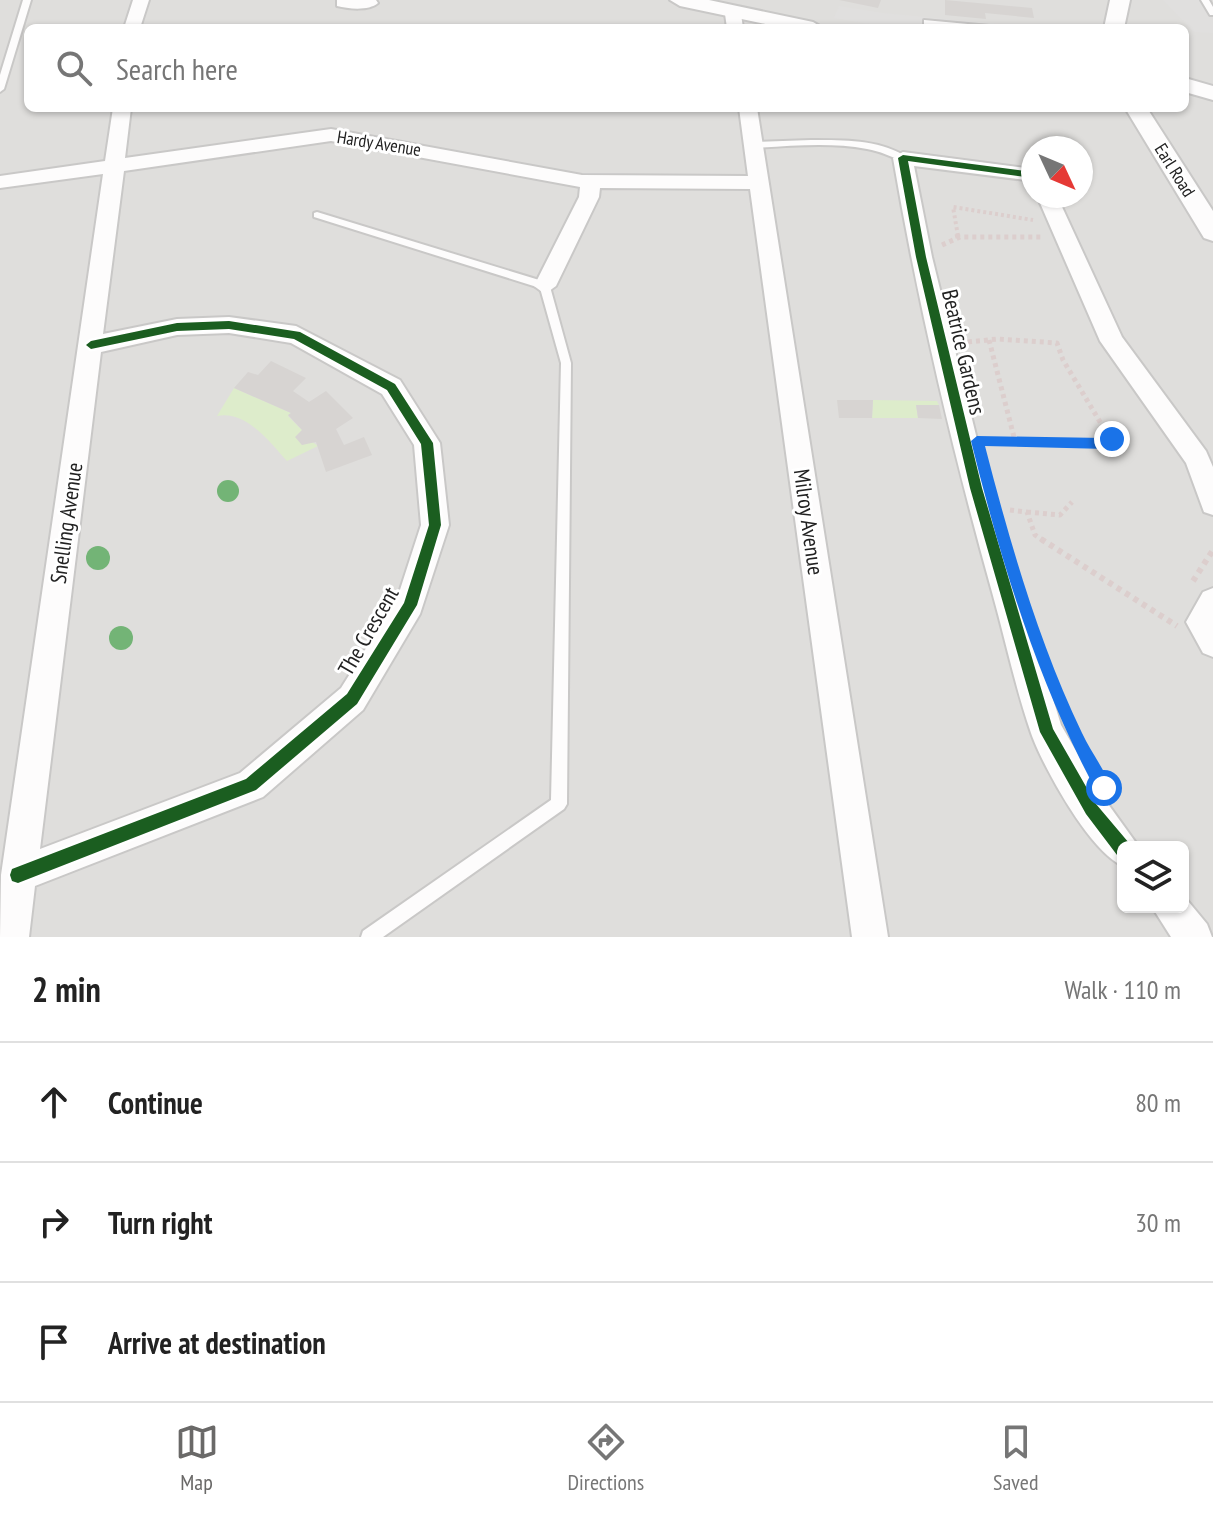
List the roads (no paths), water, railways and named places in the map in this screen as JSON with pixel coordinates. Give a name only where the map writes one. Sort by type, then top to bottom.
[{"type":"street","points":[[133,24],[141,0]]},
{"type":"street","points":[[680,0],[734,21],[768,24]]},
{"type":"street","points":[[1115,24],[1120,0]]},
{"type":"street","points":[[343,3],[371,2],[362,24]]},
{"type":"street","points":[[1189,86],[1213,93]]},
{"type":"street","name":"Snelling Avenue","points":[[11,937],[121,112]]},
{"type":"street","name":"Milroy Avenue","points":[[749,112],[870,937]]},
{"type":"street","name":"Earl Road","points":[[1138,112],[1213,232]]},
{"type":"street","name":"Hardy Avenue","points":[[0,182],[331,135],[591,182],[759,183]]},
{"type":"street","points":[[903,158],[1021,173]]},
{"type":"street","name":"Beatrice Gardens","points":[[903,158],[921,257],[976,488],[1047,732],[1091,809],[1117,842]]},
{"type":"street","points":[[545,286],[589,197],[591,182]]},
{"type":"street","points":[[1052,208],[1112,341],[1197,459],[1213,504]]},
{"type":"street","name":"The Crescent","points":[[18,875],[251,785],[352,699],[410,605],[435,525],[427,443],[391,387],[307,340],[296,335],[229,325],[177,327],[91,345]]},
{"type":"street","points":[[1175,913],[1194,937]]},
{"type":"lane","points":[[0,89],[27,0]]},
{"type":"lane","points":[[1205,0],[1213,13]]},
{"type":"lane","points":[[927,21],[954,24]]},
{"type":"lane","points":[[754,145],[828,143],[886,150],[903,158]]},
{"type":"lane","points":[[317,215],[545,286],[566,363],[559,804],[369,937]]}]
